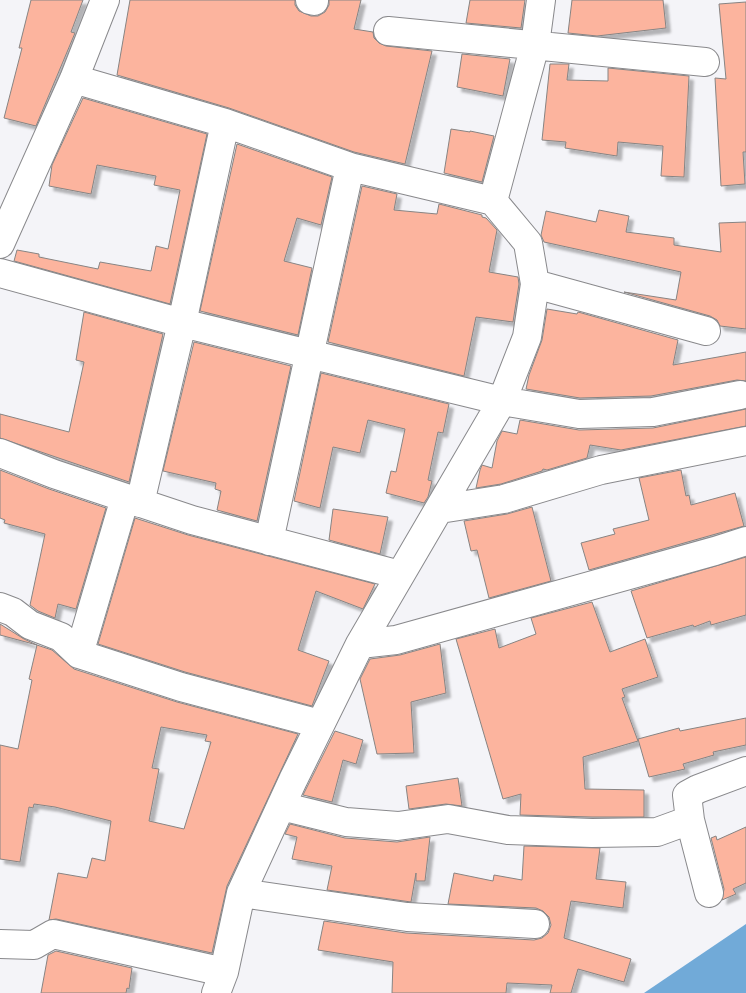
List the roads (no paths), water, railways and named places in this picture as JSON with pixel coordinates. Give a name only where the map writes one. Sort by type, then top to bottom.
[{"type":"street","points":[[0,244],[74,78],[105,0]]},
{"type":"street","points":[[493,201],[535,45],[541,0]]},
{"type":"street","points":[[388,31],[705,62]]},
{"type":"street","points":[[0,944],[34,945],[53,934],[220,983],[241,893],[320,724],[360,644],[502,401],[527,337],[535,284],[528,243],[493,201],[350,167],[225,124],[74,78]]},
{"type":"street","points":[[79,654],[133,501],[182,323],[225,124]]},
{"type":"street","points":[[269,541],[350,167]]},
{"type":"street","points":[[0,273],[182,323],[502,401],[579,414],[653,412],[740,395]]},
{"type":"street","points":[[535,284],[706,331]]},
{"type":"street","points":[[440,510],[504,499],[601,470],[746,441]]},
{"type":"street","points":[[0,453],[54,474],[192,520],[400,575]]},
{"type":"street","points":[[360,644],[396,640],[746,541]]},
{"type":"street","points":[[0,607],[12,612],[30,625],[61,637],[79,654],[181,687],[320,724]]},
{"type":"street","points":[[709,893],[690,820],[687,795],[746,771]]},
{"type":"street","points":[[281,806],[346,822],[398,826],[448,819],[508,830],[592,833],[657,832],[690,820]]},
{"type":"street","points":[[241,893],[407,917],[535,924]]},
{"type":"water","points":[[746,924],[746,993],[644,993]]}]
